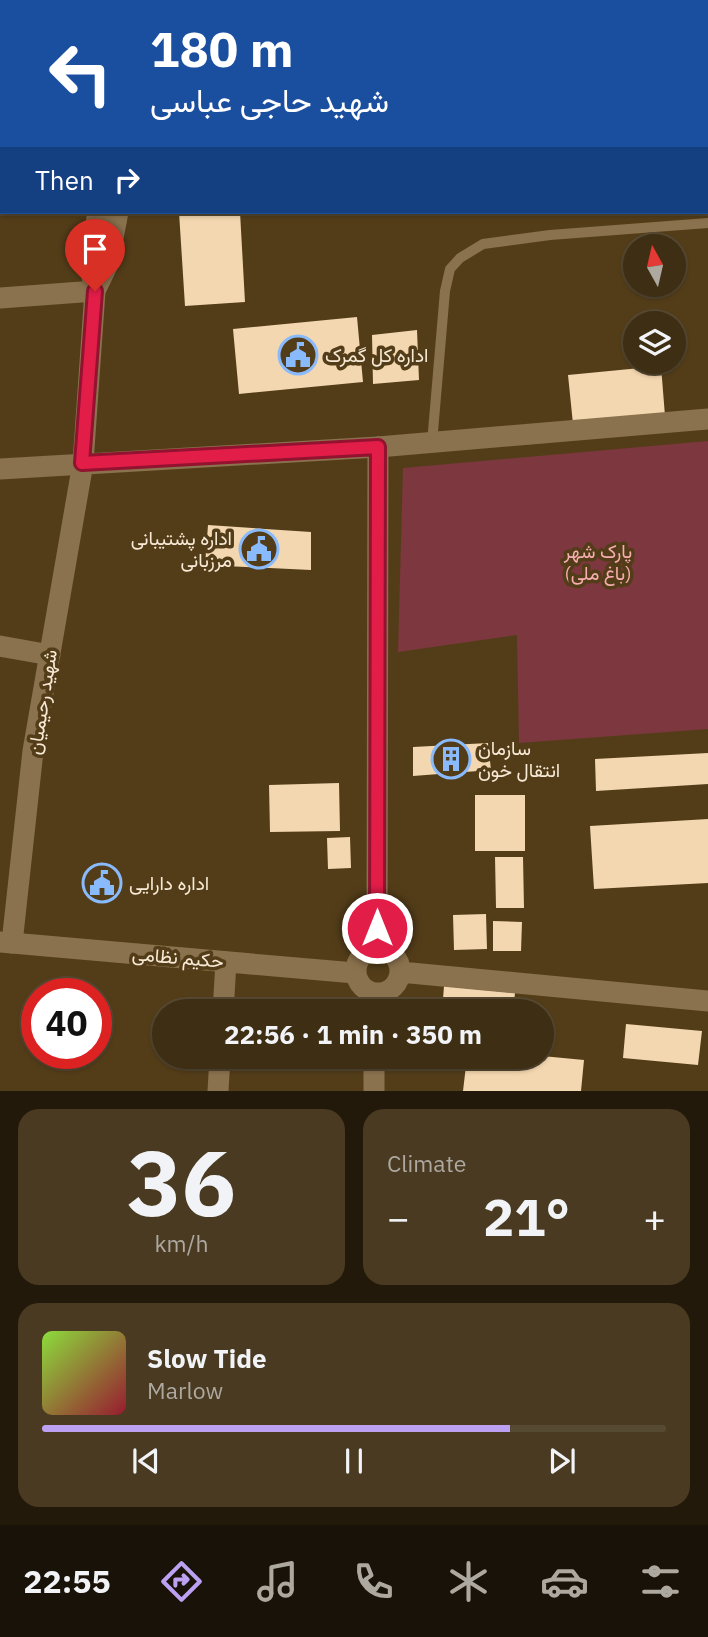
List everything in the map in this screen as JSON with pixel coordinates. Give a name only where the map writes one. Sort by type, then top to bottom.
[{"type":"street","points":[[95,291],[89,262],[98,214]]},
{"type":"street","points":[[95,291],[108,264],[118,214]]},
{"type":"street","points":[[0,298],[95,291]]},
{"type":"street","name":"شهید رحیمیان","points":[[6,943],[33,751],[82,463],[95,291]]},
{"type":"street","points":[[0,469],[378,447],[708,419]]},
{"type":"street","points":[[377,948],[378,447]]},
{"type":"street","points":[[0,646],[50,655]]},
{"type":"street","name":"حکیم نظامی","points":[[6,943],[355,973]]},
{"type":"street","points":[[377,948],[396,958],[400,972],[394,986],[378,999]]},
{"type":"street","points":[[372,999],[355,973],[359,959],[377,948]]},
{"type":"street","points":[[224,999],[226,962]]},
{"type":"street","points":[[400,972],[708,1001]]},
{"type":"street","points":[[218,1091],[219,1069]]},
{"type":"street","points":[[374,1069],[374,1091]]},
{"type":"lane","points":[[432,443],[445,291],[450,269],[460,258],[483,244],[708,223]]},
{"type":"green space","name":"پارک شهر (باغ ملی)","points":[[708,441],[708,729],[519,743],[517,635],[398,652],[403,468]]},
{"type":"building","points":[[179,214],[240,214],[245,302],[185,306]]},
{"type":"building","name":"اداره کل گمرک","points":[[357,317],[363,382],[239,394],[233,329]]},
{"type":"building","points":[[417,330],[419,380],[373,384],[372,335]]},
{"type":"building","points":[[623,370],[623,374],[662,374],[665,416],[573,424],[568,375]]},
{"type":"building","name":"اداره پشتیبانی مرزبانی","points":[[208,525],[311,532],[311,570],[205,565]]},
{"type":"building","name":"سازمان انتقال خون","points":[[488,743],[491,770],[413,776],[413,747]]},
{"type":"building","points":[[708,753],[708,784],[596,791],[595,759]]},
{"type":"building","points":[[339,783],[340,831],[270,832],[269,785]]},
{"type":"building","points":[[475,795],[525,795],[525,851],[475,851]]},
{"type":"building","points":[[708,819],[708,883],[594,889],[590,826]]},
{"type":"building","points":[[350,837],[351,868],[328,869],[327,838]]},
{"type":"building","points":[[495,857],[523,857],[524,908],[496,908]]},
{"type":"building","points":[[486,914],[487,949],[454,950],[453,915]]},
{"type":"building","points":[[493,921],[522,922],[521,951],[493,951]]},
{"type":"building","points":[[444,986],[515,993],[514,999],[443,999]]},
{"type":"building","points":[[626,1024],[702,1031],[698,1065],[623,1058]]},
{"type":"building","points":[[554,1057],[584,1060],[581,1091],[463,1091],[466,1069],[554,1069]]},
{"type":"place","name":"اداره کل گمرک","points":[[298,355]]},
{"type":"place","name":"اداره پشتیبانی مرزبانی","points":[[259,549]]},
{"type":"place","name":"سازمان انتقال خون","points":[[451,759]]},
{"type":"place","name":"اداره دارایی","points":[[102,883]]},
{"type":"route","points":[[95,291],[82,463],[378,447],[377,928]]}]
